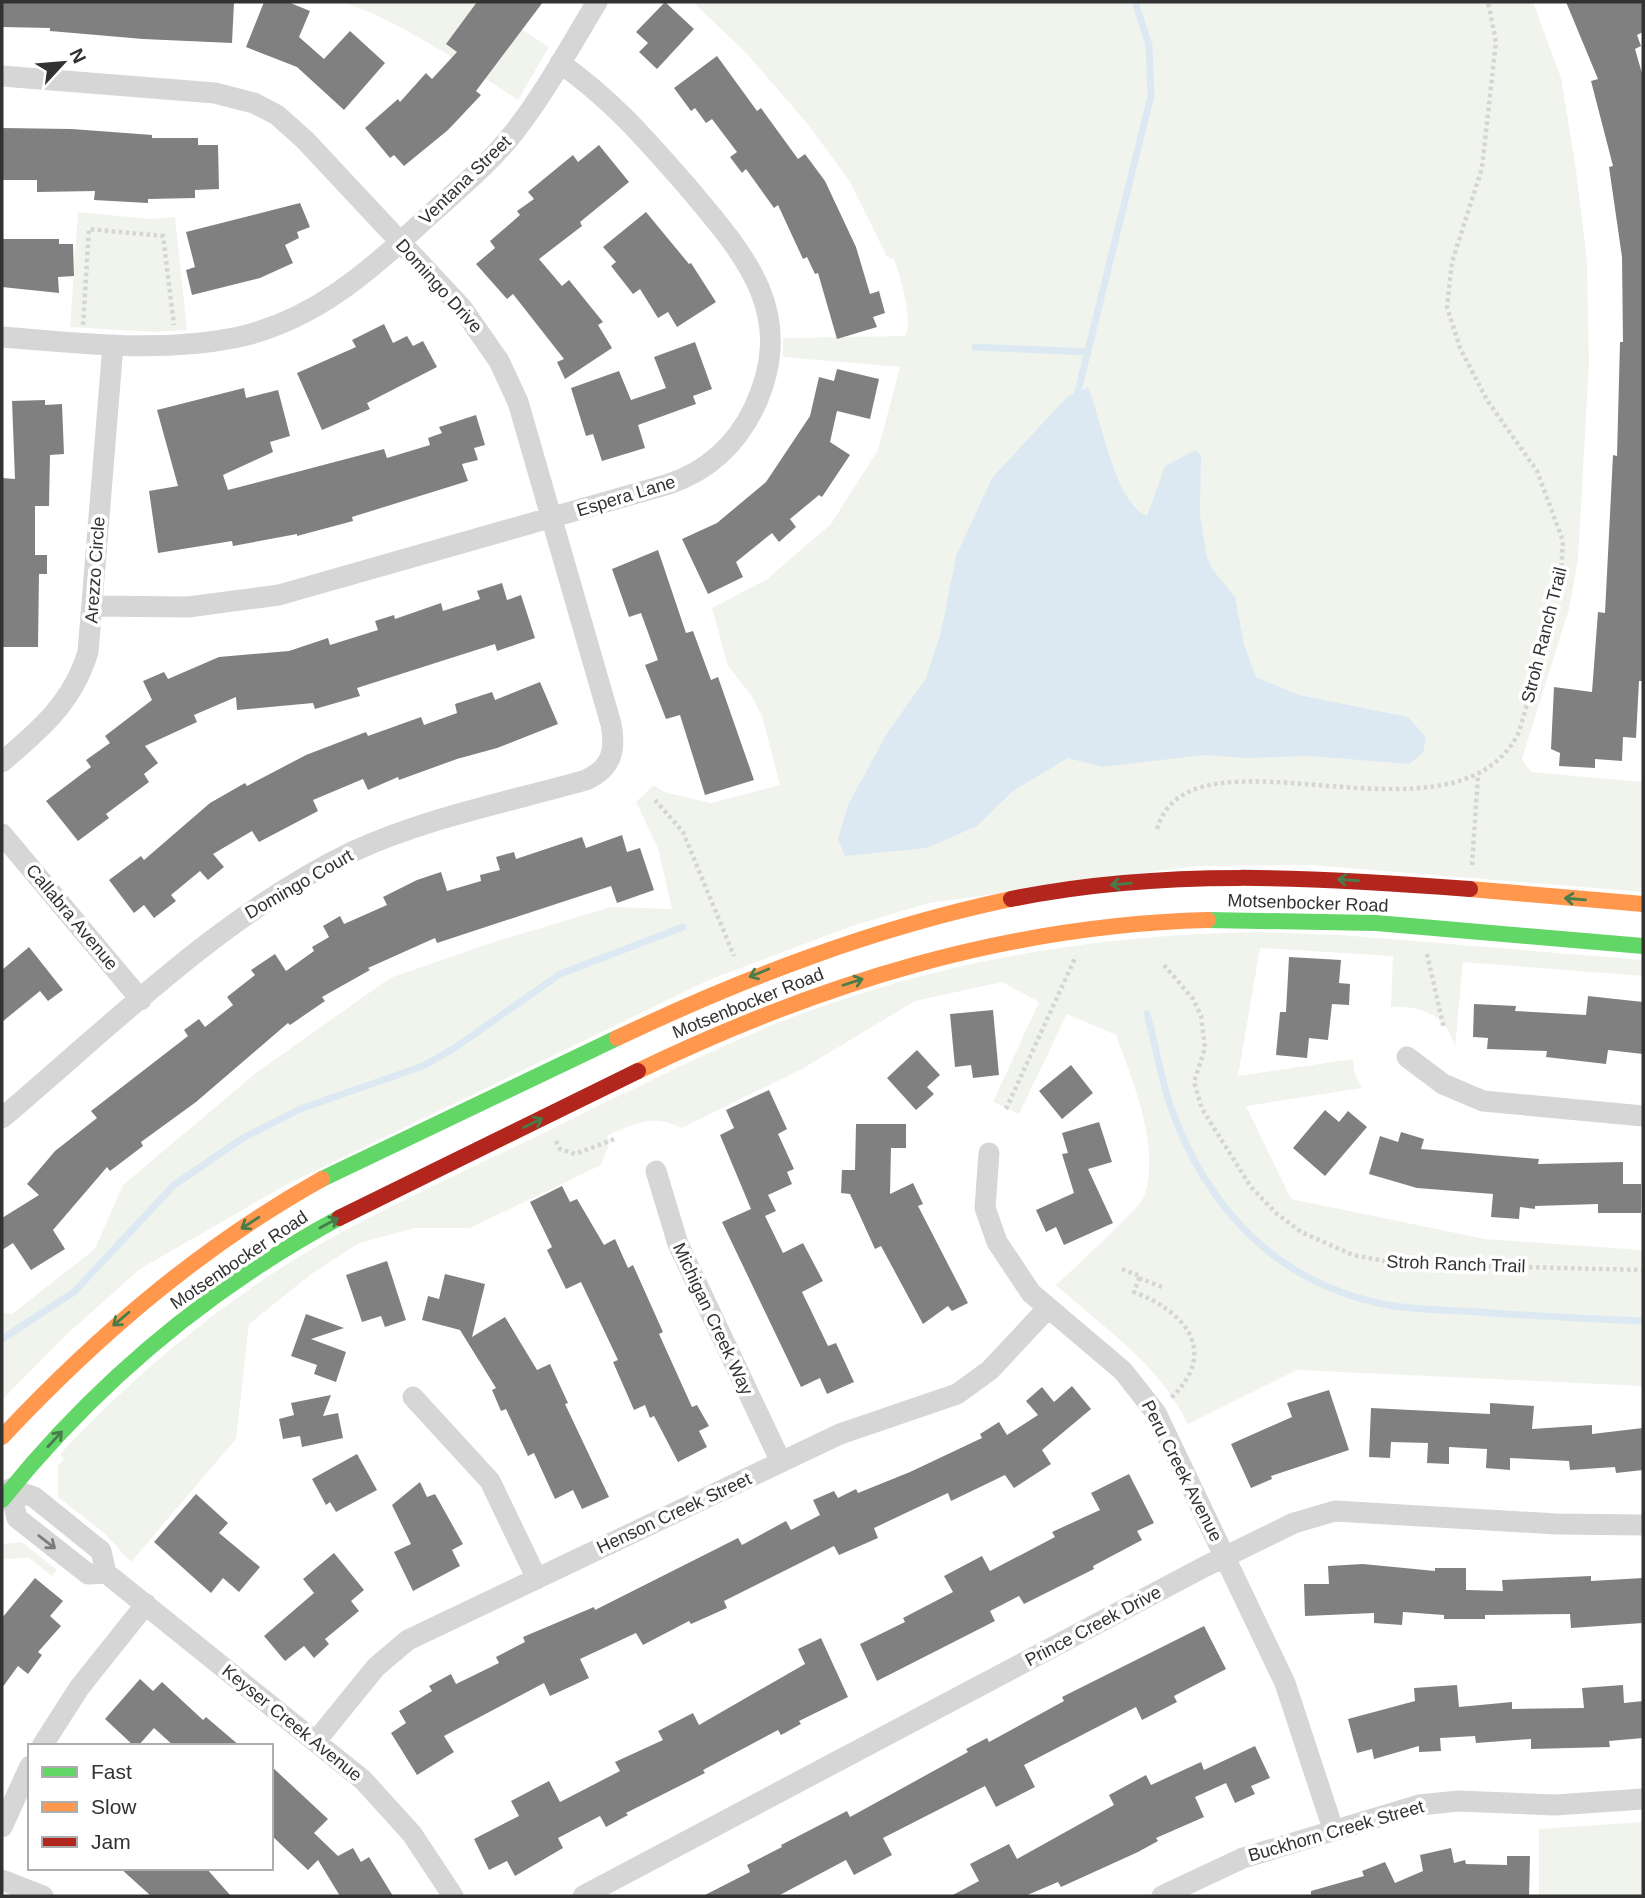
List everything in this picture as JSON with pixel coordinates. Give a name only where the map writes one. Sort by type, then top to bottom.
[{"type":"main road","name":"Motsenbocker Road","points":[[2,1437],[72,1362],[162,1285],[219,1243],[292,1197],[352,1164],[688,1003],[822,949],[914,921],[1006,901],[1101,885],[1206,878],[1324,879],[1643,904]]},
{"type":"main road","name":"Motsenbocker Road","points":[[4,1491],[90,1402],[153,1345],[218,1293],[309,1234],[376,1198],[691,1046],[838,987],[981,947],[1071,931],[1157,922],[1309,919],[1643,946]]},
{"type":"street","name":"Ventana Street","points":[[2,337],[113,345],[190,344],[234,338],[272,327],[307,312],[345,290],[401,243],[501,148],[528,113],[597,2]]},
{"type":"street","name":"Espera Lane","points":[[93,606],[188,607],[279,596],[669,485],[717,457],[741,431],[757,401],[766,374],[770,339],[759,286],[735,243],[634,124],[599,92],[559,63]]},
{"type":"street","name":"Domingo Drive","points":[[2,76],[199,91],[254,103],[277,115],[297,132],[462,308],[499,361],[518,402],[611,724],[619,765]]},
{"type":"street","name":"Arezzo Circle","points":[[2,762],[51,720],[68,697],[88,652],[113,345]]},
{"type":"street","name":"Domingo Court","points":[[2,1118],[239,919],[284,888],[340,859],[423,826],[586,780],[619,765]]},
{"type":"street","name":"Callabra Avenue","points":[[2,834],[141,1000]]},
{"type":"street","points":[[1407,1057],[1443,1084],[1483,1101],[1643,1116]]},
{"type":"street","name":"Peru Creek Avenue","points":[[989,1153],[985,1200],[989,1224],[1013,1271],[1047,1309],[1108,1357],[1146,1398],[1166,1432],[1293,1703],[1333,1829]]},
{"type":"street","name":"Michigan Creek Way","points":[[656,1171],[678,1244],[781,1462]]},
{"type":"street","name":"Henson Creek Street","points":[[316,1741],[371,1672],[398,1647],[537,1578],[847,1432],[941,1401],[962,1391],[990,1370],[1047,1309]]},
{"type":"street","points":[[413,1397],[490,1481],[537,1578]]},
{"type":"street","name":"Keyser Creek Avenue","points":[[4,1491],[34,1497],[102,1551],[106,1573],[316,1741],[393,1812],[426,1854],[453,1896]]},
{"type":"street","name":"Prince Creek Drive","points":[[583,1896],[1294,1522],[1335,1511],[1643,1525]]},
{"type":"street","points":[[42,1744],[84,1683],[146,1604]]},
{"type":"street","points":[[2,1827],[28,1770]]},
{"type":"street","name":"Buckhorn Creek Street","points":[[1162,1896],[1243,1858],[1402,1808],[1442,1801],[1555,1805],[1643,1799]]},
{"type":"street","points":[[2,1881],[43,1896]]},
{"type":"path","name":"Stroh Ranch Trail","points":[[1478,776],[1508,750],[1519,732],[1560,591],[1564,559],[1561,534],[1543,484],[1532,462],[1487,400],[1468,366],[1447,307],[1452,262],[1482,168],[1496,42],[1488,2]]},
{"type":"path","points":[[82,330],[89,229],[163,236],[175,331]]},
{"type":"path","points":[[1157,829],[1166,808],[1193,792],[1222,781],[1396,790],[1478,776],[1472,865]]},
{"type":"path","points":[[656,800],[684,832],[734,956]]},
{"type":"path","points":[[1427,954],[1444,1029]]},
{"type":"path","points":[[1006,1109],[1076,956]]},
{"type":"path","name":"Stroh Ranch Trail","points":[[1164,965],[1194,999],[1201,1016],[1205,1048],[1194,1082],[1202,1109],[1251,1187],[1276,1213],[1301,1232],[1353,1255],[1400,1264],[1643,1270]]},
{"type":"path","points":[[556,1141],[560,1149],[575,1154],[617,1139]]},
{"type":"path","points":[[1122,1269],[1165,1288]]},
{"type":"path","points":[[1139,1278],[1134,1292],[1166,1307],[1183,1321],[1192,1337],[1190,1371],[1171,1398]]},
{"type":"shaded area","points":[[344,2],[479,2],[549,47],[518,100],[412,34]]},
{"type":"shaded area","points":[[693,2],[1533,2],[1561,78],[1576,169],[1587,263],[1589,363],[1578,559],[1569,609],[1522,759],[1531,772],[1643,782],[1643,892],[1311,865],[1196,866],[929,903],[852,926],[709,980],[284,1186],[140,1269],[66,1335],[2,1400],[2,1313],[12,1314],[95,1249],[123,1185],[256,1073],[390,978],[494,942],[611,907],[672,909],[658,848],[636,802],[654,785],[664,792],[711,803],[780,785],[762,716],[751,695],[728,666],[712,608],[766,580],[831,524],[878,450],[900,367],[783,357],[783,338],[905,336],[907,310],[894,259],[887,257],[849,180],[806,122],[746,53]]},
{"type":"shaded area","points":[[78,212],[150,219],[175,217],[187,330],[156,332],[70,327]]},
{"type":"shaded area","points":[[1088,387],[1118,478],[1126,495],[1136,508],[1147,516],[1165,466],[1196,450],[1201,456],[1200,515],[1207,558],[1213,570],[1235,597],[1244,645],[1256,677],[1299,695],[1408,717],[1426,737],[1423,753],[1409,764],[1310,756],[1248,758],[1204,755],[1102,767],[1068,758],[1013,791],[977,826],[927,848],[845,856],[838,839],[848,805],[886,735],[926,678],[941,632],[956,556],[992,478],[1067,397]]},
{"type":"shaded area","points":[[1261,932],[1340,935],[1643,960],[1643,976],[1463,962],[1455,1047],[1446,1027],[1431,1014],[1413,1008],[1391,1007],[1393,956],[1260,948],[1238,1076],[1353,1059],[1354,1072],[1362,1088],[1246,1106],[1291,1199],[1485,1239],[1643,1250],[1643,1386],[1297,1370],[1188,1424],[1176,1402],[1146,1365],[1056,1285],[1118,1226],[1144,1197],[1148,1178],[1147,1136],[1137,1094],[1116,1035],[1067,1014],[1019,1114],[993,1102],[1039,1002],[1002,982],[915,1001],[802,1069],[681,1128],[662,1121],[652,1121],[634,1124],[607,1136],[610,1142],[601,1165],[470,1228],[415,1228],[359,1243],[310,1275],[249,1324],[236,1439],[131,1562],[104,1533],[58,1497],[58,1466],[64,1459],[60,1455],[69,1444],[158,1360],[255,1285],[324,1242],[376,1214],[697,1058],[798,1015],[854,995],[968,965],[1084,944]]},
{"type":"shaded area","points":[[22,1542],[57,1570],[52,1576],[29,1558],[5,1559],[2,1563],[2,1544]]},
{"type":"shaded area","points":[[1643,1822],[1643,1896],[1539,1896],[1539,1829]]},
{"type":"building","points":[[2,2],[234,2],[232,43],[143,39],[50,31],[50,28],[2,27]]},
{"type":"building","points":[[264,2],[288,2],[310,11],[299,37],[324,59],[350,31],[385,63],[344,110],[297,67],[246,47]]},
{"type":"building","points":[[477,2],[543,2],[476,91],[481,95],[448,130],[404,166],[394,155],[390,158],[365,128],[398,99],[400,102],[426,73],[432,79],[457,52],[446,44]]},
{"type":"building","points":[[665,2],[694,29],[657,69],[639,52],[648,43],[636,32]]},
{"type":"building","points":[[1566,2],[1643,2],[1643,32],[1637,35],[1641,46],[1635,49],[1643,77],[1643,681],[1639,681],[1636,738],[1623,737],[1622,761],[1595,759],[1595,768],[1559,766],[1560,753],[1551,749],[1554,687],[1592,692],[1598,612],[1605,613],[1613,455],[1617,456],[1620,342],[1623,342],[1622,257],[1609,167],[1613,166],[1591,81],[1598,79]]},
{"type":"building","points":[[717,56],[757,111],[761,108],[798,159],[805,154],[825,181],[856,247],[870,294],[879,291],[885,313],[873,317],[877,327],[837,339],[818,273],[815,274],[807,257],[803,259],[778,205],[774,208],[746,169],[742,173],[730,157],[737,152],[712,119],[706,123],[695,108],[691,111],[674,88]]},
{"type":"building","points":[[2,128],[72,129],[152,135],[152,138],[198,138],[198,145],[218,145],[219,189],[195,190],[195,198],[148,199],[148,203],[94,200],[95,191],[37,192],[37,180],[2,180]]},
{"type":"building","points":[[599,145],[629,182],[580,222],[582,226],[539,259],[562,286],[569,280],[603,322],[598,325],[612,348],[565,379],[557,362],[564,359],[513,294],[507,299],[476,264],[495,248],[490,241],[520,215],[517,211],[534,199],[528,192],[573,155],[578,162]]},
{"type":"building","points":[[300,203],[310,227],[297,232],[299,238],[285,245],[293,263],[260,278],[192,295],[186,270],[195,267],[186,232]]},
{"type":"building","points":[[646,212],[689,264],[691,263],[716,302],[677,327],[668,312],[658,318],[640,289],[633,294],[611,266],[616,262],[603,247]]},
{"type":"building","points":[[2,239],[59,239],[59,244],[73,244],[74,276],[58,277],[59,293],[2,287]]},
{"type":"building","points":[[384,324],[393,343],[407,336],[413,346],[423,341],[437,367],[367,403],[370,409],[322,430],[297,373],[356,347],[352,340]]},
{"type":"building","points":[[695,342],[712,389],[693,396],[696,404],[638,425],[645,448],[602,461],[593,434],[586,436],[571,388],[619,371],[631,400],[666,388],[654,357]]},
{"type":"building","points":[[837,369],[879,379],[870,419],[837,411],[830,442],[850,455],[822,497],[819,495],[790,519],[796,527],[779,542],[772,533],[736,562],[743,577],[708,594],[682,539],[717,523],[766,482],[810,416],[819,377],[834,381]]},
{"type":"building","points":[[244,388],[246,398],[278,390],[290,436],[270,442],[273,452],[223,475],[228,490],[384,449],[387,458],[430,445],[428,438],[442,433],[439,427],[476,415],[485,445],[474,448],[478,460],[462,464],[468,481],[352,517],[353,521],[297,536],[233,546],[232,541],[158,553],[149,491],[178,486],[157,410]]},
{"type":"building","points":[[45,400],[45,405],[62,404],[64,454],[50,455],[49,506],[35,506],[35,555],[47,555],[47,574],[39,574],[38,647],[2,647],[2,478],[15,479],[12,401]]},
{"type":"building","points":[[658,550],[686,633],[693,631],[711,680],[718,677],[754,780],[705,795],[680,715],[666,719],[645,665],[658,660],[641,613],[629,617],[612,569]]},
{"type":"building","points":[[502,583],[507,600],[521,595],[535,638],[497,651],[495,644],[357,688],[360,696],[315,709],[313,703],[237,710],[236,697],[194,715],[197,722],[145,746],[158,763],[144,774],[149,782],[106,814],[109,818],[78,841],[46,801],[91,767],[86,760],[110,743],[105,736],[152,700],[143,681],[164,672],[168,679],[219,657],[289,651],[328,638],[330,645],[378,630],[375,621],[394,615],[395,619],[441,603],[443,611],[480,599],[477,591]]},
{"type":"building","points":[[540,682],[558,724],[497,748],[399,780],[398,777],[368,790],[363,779],[313,800],[318,811],[259,842],[252,831],[213,854],[224,867],[208,880],[200,871],[171,895],[176,901],[154,918],[144,905],[134,913],[109,880],[141,856],[144,860],[210,803],[245,783],[247,786],[306,755],[366,732],[368,736],[421,717],[424,725],[457,713],[455,704],[492,692],[495,700]]},
{"type":"building","points":[[622,835],[627,852],[640,848],[654,890],[617,903],[611,886],[437,943],[435,938],[368,968],[370,970],[322,997],[325,1001],[290,1025],[288,1023],[196,1102],[141,1142],[143,1146],[110,1171],[107,1167],[53,1230],[65,1249],[31,1270],[13,1243],[2,1250],[2,1218],[39,1195],[27,1184],[55,1151],[97,1118],[91,1111],[188,1036],[184,1030],[199,1019],[205,1027],[233,1005],[227,997],[255,975],[251,970],[275,954],[286,971],[314,951],[312,947],[329,937],[323,926],[340,916],[344,924],[387,905],[383,897],[417,880],[441,872],[447,891],[481,881],[480,875],[500,870],[496,857],[514,852],[516,859],[582,837],[586,848]]},
{"type":"building","points":[[29,947],[63,990],[48,1001],[40,991],[2,1022],[2,970]]},
{"type":"building","points":[[1289,957],[1341,960],[1339,983],[1350,984],[1349,1005],[1332,1004],[1328,1040],[1309,1038],[1307,1058],[1276,1055],[1280,1012],[1286,1012]]},
{"type":"building","points":[[1588,996],[1643,1002],[1643,1054],[1608,1050],[1606,1064],[1546,1057],[1547,1051],[1487,1049],[1488,1038],[1473,1037],[1474,1004],[1516,1006],[1515,1011],[1586,1015]]},
{"type":"building","points":[[993,1010],[999,1075],[973,1078],[971,1065],[955,1067],[950,1014]]},
{"type":"building","points":[[917,1050],[940,1075],[927,1087],[934,1094],[916,1110],[887,1078]]},
{"type":"building","points":[[1071,1065],[1093,1093],[1062,1119],[1039,1091]]},
{"type":"building","points":[[769,1090],[787,1129],[778,1134],[794,1169],[787,1172],[792,1184],[768,1195],[776,1211],[765,1216],[783,1253],[803,1243],[823,1281],[802,1292],[828,1346],[836,1343],[854,1382],[827,1394],[820,1378],[801,1387],[722,1222],[751,1209],[720,1135],[734,1128],[726,1110]]},
{"type":"building","points":[[1325,1110],[1339,1122],[1348,1111],[1367,1127],[1325,1176],[1293,1148]]},
{"type":"building","points":[[1099,1122],[1112,1162],[1088,1169],[1113,1223],[1064,1245],[1056,1227],[1046,1232],[1036,1210],[1074,1193],[1062,1154],[1068,1153],[1062,1133]]},
{"type":"building","points":[[856,1124],[906,1124],[906,1148],[891,1148],[890,1194],[913,1183],[923,1204],[918,1206],[968,1303],[952,1311],[948,1306],[923,1324],[881,1246],[875,1249],[850,1194],[841,1193],[842,1170],[855,1170]]},
{"type":"building","points":[[1401,1132],[1424,1139],[1421,1149],[1539,1159],[1538,1164],[1623,1162],[1623,1184],[1641,1184],[1641,1213],[1598,1213],[1598,1204],[1535,1206],[1535,1209],[1520,1207],[1519,1219],[1491,1217],[1493,1194],[1417,1188],[1369,1174],[1380,1136],[1398,1142]]},
{"type":"building","points":[[562,1186],[570,1202],[577,1199],[604,1245],[615,1239],[628,1268],[633,1265],[663,1332],[659,1334],[692,1407],[697,1405],[709,1426],[699,1431],[707,1447],[678,1462],[654,1416],[650,1418],[645,1405],[634,1410],[613,1362],[618,1360],[581,1282],[566,1289],[547,1250],[552,1247],[530,1202]]},
{"type":"building","points":[[387,1261],[406,1320],[385,1327],[381,1316],[362,1322],[346,1275]]},
{"type":"building","points":[[445,1274],[485,1284],[472,1337],[505,1317],[537,1370],[550,1364],[568,1403],[565,1404],[609,1497],[582,1509],[573,1490],[555,1499],[534,1453],[528,1456],[506,1409],[501,1411],[492,1390],[496,1388],[460,1330],[422,1320],[428,1296],[439,1299]]},
{"type":"building","points":[[306,1314],[344,1328],[311,1339],[346,1352],[336,1382],[314,1374],[317,1365],[291,1356]]},
{"type":"building","points":[[1072,1386],[1091,1409],[1042,1450],[1051,1464],[1014,1488],[1005,1475],[951,1501],[948,1493],[874,1528],[878,1538],[839,1555],[834,1546],[724,1601],[727,1608],[691,1624],[689,1621],[643,1645],[636,1633],[580,1659],[589,1678],[550,1696],[544,1683],[444,1736],[454,1752],[417,1775],[391,1733],[406,1723],[399,1711],[432,1691],[429,1686],[451,1674],[456,1684],[499,1663],[496,1657],[525,1642],[523,1637],[594,1607],[595,1610],[738,1538],[742,1545],[786,1521],[791,1530],[820,1515],[813,1500],[834,1491],[838,1498],[856,1489],[858,1493],[910,1472],[982,1438],[980,1434],[999,1422],[1007,1435],[1038,1415],[1026,1401],[1042,1387],[1054,1402]]},
{"type":"building","points":[[1329,1390],[1349,1450],[1271,1476],[1272,1479],[1251,1488],[1231,1444],[1292,1417],[1287,1403]]},
{"type":"building","points":[[331,1395],[323,1416],[338,1413],[343,1438],[302,1447],[300,1436],[283,1439],[279,1419],[294,1415],[291,1403]]},
{"type":"building","points":[[1490,1403],[1534,1406],[1532,1429],[1592,1425],[1592,1434],[1643,1428],[1643,1470],[1616,1473],[1615,1467],[1570,1470],[1569,1461],[1510,1458],[1510,1470],[1486,1468],[1487,1449],[1449,1447],[1449,1464],[1427,1463],[1428,1443],[1391,1442],[1390,1458],[1369,1457],[1371,1408],[1490,1414]]},
{"type":"building","points":[[357,1454],[377,1490],[336,1512],[330,1502],[326,1505],[312,1479]]},
{"type":"building","points":[[1129,1474],[1154,1523],[1137,1531],[1142,1540],[1093,1566],[1094,1569],[1024,1604],[1019,1596],[990,1611],[995,1621],[877,1681],[860,1644],[905,1622],[903,1618],[953,1592],[944,1576],[982,1556],[990,1571],[1055,1537],[1052,1532],[1100,1510],[1091,1493]]},
{"type":"building","points":[[420,1482],[427,1497],[435,1494],[463,1544],[452,1550],[460,1566],[413,1591],[394,1552],[411,1544],[392,1505]]},
{"type":"building","points":[[196,1494],[228,1523],[219,1533],[260,1567],[239,1592],[223,1578],[211,1593],[154,1542]]},
{"type":"building","points":[[334,1553],[364,1590],[351,1601],[359,1611],[325,1639],[329,1644],[314,1658],[304,1646],[285,1661],[264,1636],[314,1593],[303,1579]]},
{"type":"building","points":[[1363,1564],[1435,1571],[1435,1568],[1466,1568],[1466,1590],[1503,1591],[1502,1580],[1591,1576],[1591,1581],[1643,1578],[1643,1623],[1571,1628],[1570,1614],[1485,1615],[1485,1619],[1444,1619],[1444,1615],[1403,1612],[1402,1625],[1374,1623],[1374,1613],[1305,1616],[1304,1584],[1329,1584],[1328,1566]]},
{"type":"building","points":[[35,1578],[63,1601],[50,1616],[61,1626],[38,1652],[42,1655],[28,1674],[18,1666],[2,1688],[2,1618]]},
{"type":"building","points":[[1204,1626],[1226,1669],[1174,1696],[1177,1702],[1142,1720],[1136,1707],[1024,1765],[1035,1787],[996,1807],[985,1786],[883,1838],[892,1855],[854,1875],[846,1860],[778,1896],[703,1896],[750,1872],[747,1865],[782,1847],[781,1845],[847,1811],[850,1817],[968,1752],[966,1749],[987,1738],[989,1742],[1064,1701],[1062,1697]]},
{"type":"building","points":[[821,1638],[848,1697],[799,1721],[801,1724],[781,1735],[778,1730],[703,1770],[705,1773],[626,1813],[628,1815],[606,1827],[600,1816],[558,1838],[563,1848],[515,1876],[507,1861],[489,1870],[474,1839],[519,1816],[511,1801],[549,1781],[560,1802],[620,1771],[615,1762],[663,1740],[658,1731],[693,1713],[699,1725],[805,1664],[798,1649]]},
{"type":"building","points":[[140,1679],[153,1691],[162,1682],[203,1720],[206,1717],[238,1744],[172,1744],[154,1728],[140,1744],[132,1744],[105,1719]]},
{"type":"building","points":[[1457,1685],[1459,1707],[1512,1702],[1512,1709],[1584,1708],[1582,1688],[1623,1685],[1624,1703],[1643,1701],[1643,1738],[1609,1741],[1610,1747],[1531,1749],[1531,1739],[1476,1743],[1475,1736],[1440,1738],[1441,1751],[1419,1752],[1419,1746],[1374,1759],[1372,1749],[1357,1753],[1348,1719],[1415,1701],[1414,1688]]},
{"type":"building","points":[[1255,1746],[1270,1778],[1251,1786],[1255,1794],[1235,1803],[1226,1783],[1195,1797],[1204,1817],[1156,1838],[1158,1841],[1138,1852],[1061,1887],[1058,1882],[1025,1896],[951,1896],[979,1881],[970,1864],[1009,1844],[1017,1859],[1114,1805],[1109,1795],[1146,1775],[1151,1785],[1201,1762],[1204,1770]]},
{"type":"building","points":[[273,1768],[328,1819],[314,1833],[338,1856],[353,1848],[361,1862],[369,1857],[393,1896],[340,1896],[318,1860],[308,1870],[273,1837]]},
{"type":"building","points":[[1451,1848],[1454,1863],[1465,1860],[1466,1864],[1507,1865],[1507,1856],[1530,1856],[1529,1896],[1311,1896],[1311,1891],[1364,1876],[1362,1871],[1385,1862],[1395,1883],[1423,1871],[1420,1855]]},
{"type":"building","points":[[122,1870],[208,1870],[231,1896],[151,1896]]},
{"type":"waterway","points":[[1076,399],[1151,96],[1149,45],[1135,2]]},
{"type":"waterway","points":[[975,347],[1088,352]]},
{"type":"waterway","points":[[2,1339],[74,1292],[174,1185],[243,1138],[300,1109],[423,1066],[456,1047],[560,974],[683,927]]},
{"type":"waterway","points":[[1147,1014],[1169,1102],[1184,1140],[1225,1207],[1250,1235],[1279,1259],[1312,1279],[1348,1295],[1388,1305],[1433,1310],[1643,1321]]},
{"type":"traffic: fast","points":[[1208,920],[1376,923],[1643,946]]},
{"type":"traffic: fast","points":[[322,1179],[617,1038]]},
{"type":"traffic: fast","points":[[2,1500],[75,1417],[156,1342],[244,1276],[339,1218]]},
{"type":"traffic: slow","points":[[1470,889],[1643,904]]},
{"type":"traffic: slow","points":[[617,1038],[713,995],[810,957],[909,925],[1011,899]]},
{"type":"traffic: slow","points":[[638,1071],[775,1011],[844,986],[915,965],[1059,933],[1133,924],[1208,920]]},
{"type":"traffic: slow","points":[[2,1437],[75,1364],[152,1296],[234,1234],[322,1179]]},
{"type":"traffic: jam","points":[[1011,899],[1068,889],[1182,879],[1356,881],[1470,889]]},
{"type":"traffic: jam","points":[[339,1218],[638,1071]]}]
